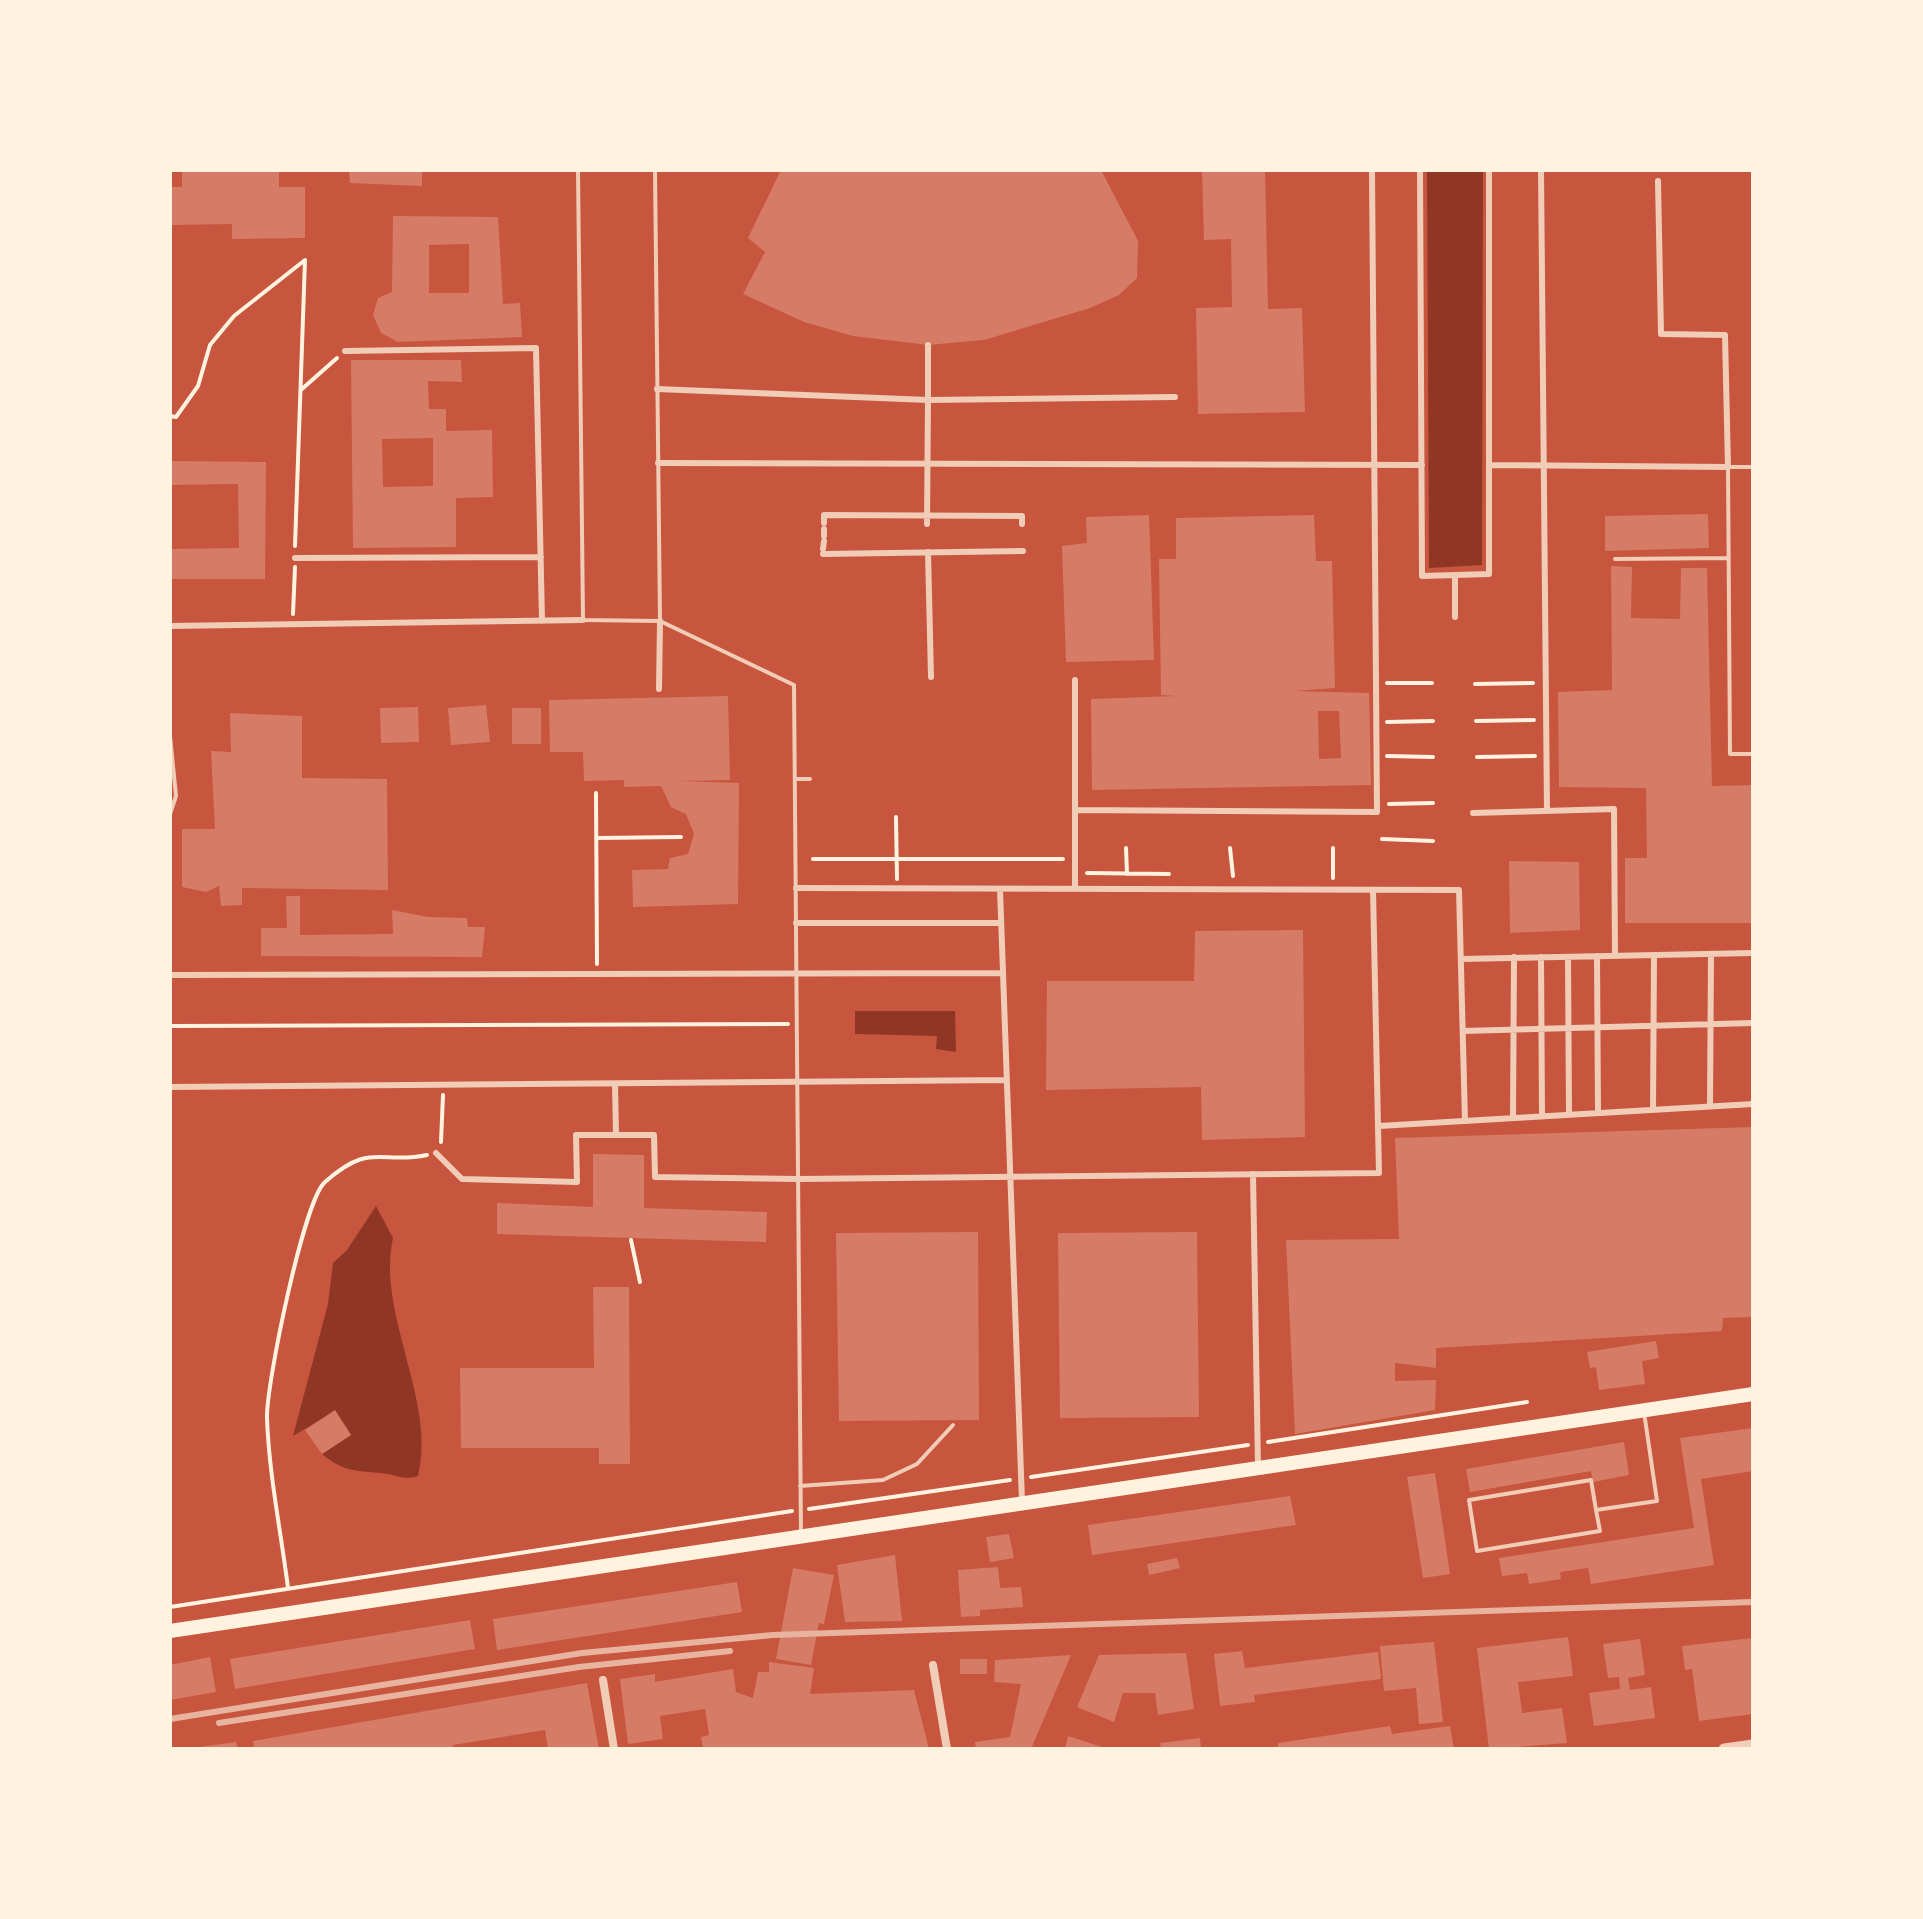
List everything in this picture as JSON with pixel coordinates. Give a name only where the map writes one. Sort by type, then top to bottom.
[{"type":"main road","points":[[170,1631],[1753,1394]]},
{"type":"street","points":[[1075,810],[1377,812],[1372,170]]},
{"type":"street","points":[[1420,170],[1422,576],[1489,574],[1489,170]]},
{"type":"street","points":[[1541,170],[1547,811]]},
{"type":"street","points":[[1491,465],[1728,467],[1725,335],[1661,334],[1658,181]]},
{"type":"street","points":[[928,345],[927,516],[931,677]]},
{"type":"street","points":[[345,351],[536,348],[542,621]]},
{"type":"street","points":[[657,389],[928,400],[1175,397]]},
{"type":"street","points":[[658,463],[1422,465]]},
{"type":"street","points":[[1022,528],[1022,516],[824,515],[824,539],[928,538],[1023,546]]},
{"type":"street","points":[[295,558],[541,557]]},
{"type":"street","points":[[1455,575],[1455,617]]},
{"type":"street","points":[[170,626],[583,620]]},
{"type":"street","points":[[659,689],[660,621]]},
{"type":"street","points":[[1075,680],[1075,889]]},
{"type":"street","points":[[1473,813],[1614,809],[1615,956]]},
{"type":"street","points":[[796,888],[1459,890],[1465,1121]]},
{"type":"street","points":[[1000,889],[1022,1502]]},
{"type":"street","points":[[436,1153],[462,1179],[577,1182],[576,1135],[654,1135],[655,1177],[798,1179],[1379,1173],[1373,890]]},
{"type":"street","points":[[796,923],[1001,923]]},
{"type":"street","points":[[1462,959],[1753,953]]},
{"type":"street","points":[[1710,1106],[1711,954]]},
{"type":"street","points":[[1653,1110],[1654,955]]},
{"type":"street","points":[[1597,956],[1598,1113]]},
{"type":"street","points":[[1513,1118],[1514,957]]},
{"type":"street","points":[[1541,957],[1542,1116]]},
{"type":"street","points":[[1568,957],[1569,1115]]},
{"type":"street","points":[[170,975],[1003,973]]},
{"type":"street","points":[[1463,1031],[1753,1023]]},
{"type":"street","points":[[170,1087],[1006,1080]]},
{"type":"street","points":[[615,1084],[616,1135]]},
{"type":"street","points":[[1379,1126],[1753,1104]]},
{"type":"street","points":[[1253,1174],[1255,1444],[1258,1468]]},
{"type":"street","points":[[933,1665],[947,1749]]},
{"type":"street","points":[[603,1680],[614,1749]]},
{"type":"street","points":[[1724,1749],[1753,1745]]},
{"type":"lane","points":[[578,170],[583,620],[660,621],[794,685],[801,1535]]},
{"type":"lane","points":[[655,170],[660,621]]},
{"type":"lane","points":[[1753,467],[1728,467],[1730,754],[1753,754]]},
{"type":"lane","points":[[1615,559],[1728,558]]},
{"type":"lane","points":[[170,736],[176,796],[170,814]]},
{"type":"lane","points":[[795,779],[810,779]]},
{"type":"lane","points":[[1596,1510],[1657,1501],[1643,1410]]},
{"type":"lane","points":[[800,1486],[883,1480],[917,1464],[953,1425]]},
{"type":"lane","points":[[1591,1480],[1596,1510],[1600,1531],[1477,1551],[1469,1500],[1591,1480]]},
{"type":"path","points":[[170,416],[176,417],[198,386],[210,345],[234,316],[305,260],[293,625]]},
{"type":"path","points":[[301,390],[345,351]]},
{"type":"path","points":[[1379,683],[1432,683]]},
{"type":"path","points":[[1475,684],[1537,683]]},
{"type":"path","points":[[1476,721],[1538,720]]},
{"type":"path","points":[[1382,722],[1433,721]]},
{"type":"path","points":[[1383,756],[1433,757]]},
{"type":"path","points":[[1477,757],[1537,756]]},
{"type":"path","points":[[596,793],[597,975]]},
{"type":"path","points":[[1383,804],[1433,803]]},
{"type":"path","points":[[896,817],[897,889]]},
{"type":"path","points":[[596,838],[681,837]]},
{"type":"path","points":[[1382,839],[1433,841]]},
{"type":"path","points":[[1126,848],[1127,874]]},
{"type":"path","points":[[1230,848],[1233,876]]},
{"type":"path","points":[[1333,848],[1333,878]]},
{"type":"path","points":[[813,859],[1063,859]]},
{"type":"path","points":[[170,1026],[797,1023]]},
{"type":"path","points":[[291,1614],[267,1415],[308,1214],[322,1184],[361,1158],[380,1154],[415,1157],[436,1153],[443,1137],[443,1085]]},
{"type":"path","points":[[631,1240],[640,1282]]},
{"type":"path","points":[[170,1607],[1527,1402]]},
{"type":"shaded area","points":[[1427,170],[1483,170],[1482,565],[1429,568]]},
{"type":"shaded area","points":[[855,1011],[955,1011],[956,1052],[936,1049],[937,1036],[855,1034]]},
{"type":"shaded area","points":[[376,1206],[393,1238],[390,1267],[392,1296],[420,1418],[422,1447],[418,1476],[413,1477],[350,1469],[322,1454],[351,1435],[335,1411],[293,1436],[328,1304],[333,1263],[347,1250]]},
{"type":"building","points":[[182,170],[279,170],[279,187],[305,187],[305,238],[232,239],[232,224],[170,225],[170,187],[182,187]]},
{"type":"building","points":[[349,170],[422,170],[422,186],[350,183]]},
{"type":"building","points":[[781,170],[1101,170],[1138,241],[1137,278],[1119,295],[1090,308],[984,340],[928,345],[853,336],[804,322],[743,294],[765,252],[748,238]]},
{"type":"building","points":[[1202,170],[1265,170],[1268,309],[1302,308],[1305,412],[1198,414],[1196,308],[1232,307],[1231,239],[1204,240]]},
{"type":"building","points":[[393,216],[498,217],[503,304],[520,303],[522,337],[398,342],[381,333],[373,315],[378,298],[392,292]],"holes":[[[469,244],[469,293],[429,293],[429,245]]]},
{"type":"building","points":[[351,360],[461,360],[462,382],[428,381],[429,409],[446,409],[446,431],[492,430],[493,497],[456,498],[456,547],[353,548]],"holes":[[[433,438],[433,486],[383,487],[382,439]]]},
{"type":"building","points":[[170,461],[266,462],[265,579],[170,579],[170,549],[239,548],[238,484],[170,485]]},
{"type":"building","points":[[1708,514],[1709,548],[1605,551],[1605,516]]},
{"type":"building","points":[[1149,515],[1154,660],[1066,662],[1062,546],[1087,543],[1086,517]]},
{"type":"building","points":[[1314,515],[1316,561],[1332,561],[1335,688],[1294,691],[1369,693],[1371,785],[1092,790],[1091,699],[1176,696],[1161,695],[1159,559],[1176,559],[1176,518]],"holes":[[[1318,711],[1339,711],[1341,758],[1319,759]]]},
{"type":"building","points":[[1611,566],[1632,567],[1631,618],[1680,619],[1681,568],[1707,568],[1712,786],[1753,785],[1753,923],[1625,923],[1625,858],[1647,858],[1646,788],[1559,787],[1558,692],[1612,690]]},
{"type":"building","points":[[728,696],[730,780],[679,781],[739,783],[738,904],[633,907],[632,870],[668,869],[670,858],[688,854],[694,834],[686,814],[671,807],[661,786],[624,787],[624,780],[584,781],[583,752],[550,752],[549,700]]},
{"type":"building","points":[[486,705],[490,742],[451,745],[448,708]]},
{"type":"building","points":[[418,707],[419,742],[381,743],[380,708]]},
{"type":"building","points":[[512,708],[541,708],[541,744],[512,744]]},
{"type":"building","points":[[230,713],[302,716],[302,778],[387,779],[388,890],[242,888],[242,905],[221,906],[219,886],[206,892],[182,887],[182,829],[215,829],[211,751],[231,752]]},
{"type":"building","points":[[1509,861],[1579,862],[1580,930],[1510,933]]},
{"type":"building","points":[[286,896],[300,896],[300,935],[393,934],[392,910],[428,917],[467,918],[468,927],[485,927],[482,957],[261,956],[261,928],[287,928]]},
{"type":"building","points":[[1303,930],[1305,1137],[1202,1140],[1201,1087],[1046,1090],[1047,981],[1194,981],[1195,931]]},
{"type":"building","points":[[1753,1127],[1753,1317],[1723,1318],[1722,1331],[1436,1348],[1436,1368],[1395,1363],[1395,1381],[1436,1380],[1435,1410],[1295,1434],[1286,1240],[1399,1239],[1395,1138]]},
{"type":"building","points":[[593,1154],[644,1155],[644,1208],[767,1212],[766,1242],[497,1234],[497,1203],[593,1207]]},
{"type":"building","points":[[978,1232],[979,1420],[839,1421],[836,1233]]},
{"type":"building","points":[[1197,1232],[1199,1417],[1060,1418],[1058,1233]]},
{"type":"building","points":[[593,1287],[629,1287],[630,1464],[599,1464],[599,1448],[461,1448],[460,1368],[594,1368]]},
{"type":"building","points":[[1656,1341],[1659,1358],[1642,1361],[1645,1384],[1599,1390],[1596,1367],[1590,1368],[1587,1352]]},
{"type":"building","points":[[335,1410],[351,1435],[322,1454],[305,1430]]},
{"type":"building","points":[[1753,1428],[1753,1471],[1701,1479],[1714,1565],[1591,1584],[1588,1568],[1560,1572],[1561,1579],[1529,1584],[1527,1573],[1502,1576],[1499,1558],[1694,1528],[1680,1438]]},
{"type":"building","points":[[1624,1442],[1629,1475],[1593,1482],[1591,1471],[1470,1492],[1466,1469]]},
{"type":"building","points":[[1435,1473],[1450,1574],[1423,1578],[1407,1477]]},
{"type":"building","points":[[1290,1496],[1296,1525],[1092,1555],[1088,1525]]},
{"type":"building","points":[[1009,1534],[1014,1558],[990,1562],[986,1537]]},
{"type":"building","points":[[895,1555],[902,1621],[845,1622],[837,1565]]},
{"type":"building","points":[[1177,1558],[1180,1568],[1149,1575],[1147,1564]]},
{"type":"building","points":[[998,1567],[1000,1588],[1021,1587],[1023,1607],[980,1610],[980,1616],[961,1617],[958,1570]]},
{"type":"building","points":[[793,1568],[834,1575],[824,1624],[819,1623],[811,1665],[776,1659]]},
{"type":"building","points":[[737,1582],[742,1612],[497,1650],[493,1619]]},
{"type":"building","points":[[470,1620],[475,1649],[235,1689],[230,1659]]},
{"type":"building","points":[[1568,1637],[1573,1676],[1518,1682],[1522,1713],[1562,1708],[1567,1743],[1489,1749],[1477,1648]]},
{"type":"building","points":[[1753,1638],[1753,1714],[1699,1721],[1692,1669],[1685,1670],[1682,1646]]},
{"type":"building","points":[[1640,1639],[1645,1675],[1628,1678],[1630,1690],[1651,1687],[1655,1718],[1594,1726],[1589,1693],[1620,1689],[1619,1677],[1608,1678],[1603,1644]]},
{"type":"building","points":[[1434,1642],[1443,1722],[1419,1724],[1416,1688],[1384,1691],[1380,1646]]},
{"type":"building","points":[[1242,1651],[1245,1668],[1378,1652],[1381,1679],[1254,1695],[1255,1702],[1220,1706],[1214,1654]]},
{"type":"building","points":[[1186,1653],[1194,1709],[1158,1715],[1155,1693],[1123,1693],[1114,1722],[1077,1707],[1099,1655]]},
{"type":"building","points":[[1071,1655],[1031,1749],[976,1749],[975,1742],[1010,1737],[1021,1684],[994,1682],[995,1660]]},
{"type":"building","points":[[210,1657],[216,1692],[170,1700],[170,1665]]},
{"type":"building","points":[[960,1659],[987,1659],[987,1674],[960,1674]]},
{"type":"building","points":[[769,1662],[814,1668],[810,1694],[914,1690],[929,1749],[703,1749],[701,1737],[709,1735],[705,1709],[660,1716],[663,1739],[628,1744],[620,1679],[655,1674],[655,1682],[733,1669],[736,1692],[753,1698],[758,1672],[769,1672]]},
{"type":"building","points":[[587,1683],[599,1749],[548,1749],[545,1730],[453,1745],[453,1749],[254,1749],[253,1741]]},
{"type":"building","points":[[1390,1726],[1392,1734],[1450,1726],[1454,1749],[1278,1749],[1278,1743]]},
{"type":"building","points":[[1068,1736],[1105,1748],[1065,1749]]},
{"type":"building","points":[[1200,1738],[1201,1749],[1161,1749],[1160,1743]]},
{"type":"building","points":[[236,1742],[238,1749],[200,1749],[200,1747]]},
{"type":"railway","points":[[170,1719],[582,1653],[773,1635],[1753,1602]]},
{"type":"railway","points":[[219,1723],[579,1667],[730,1651]]}]
